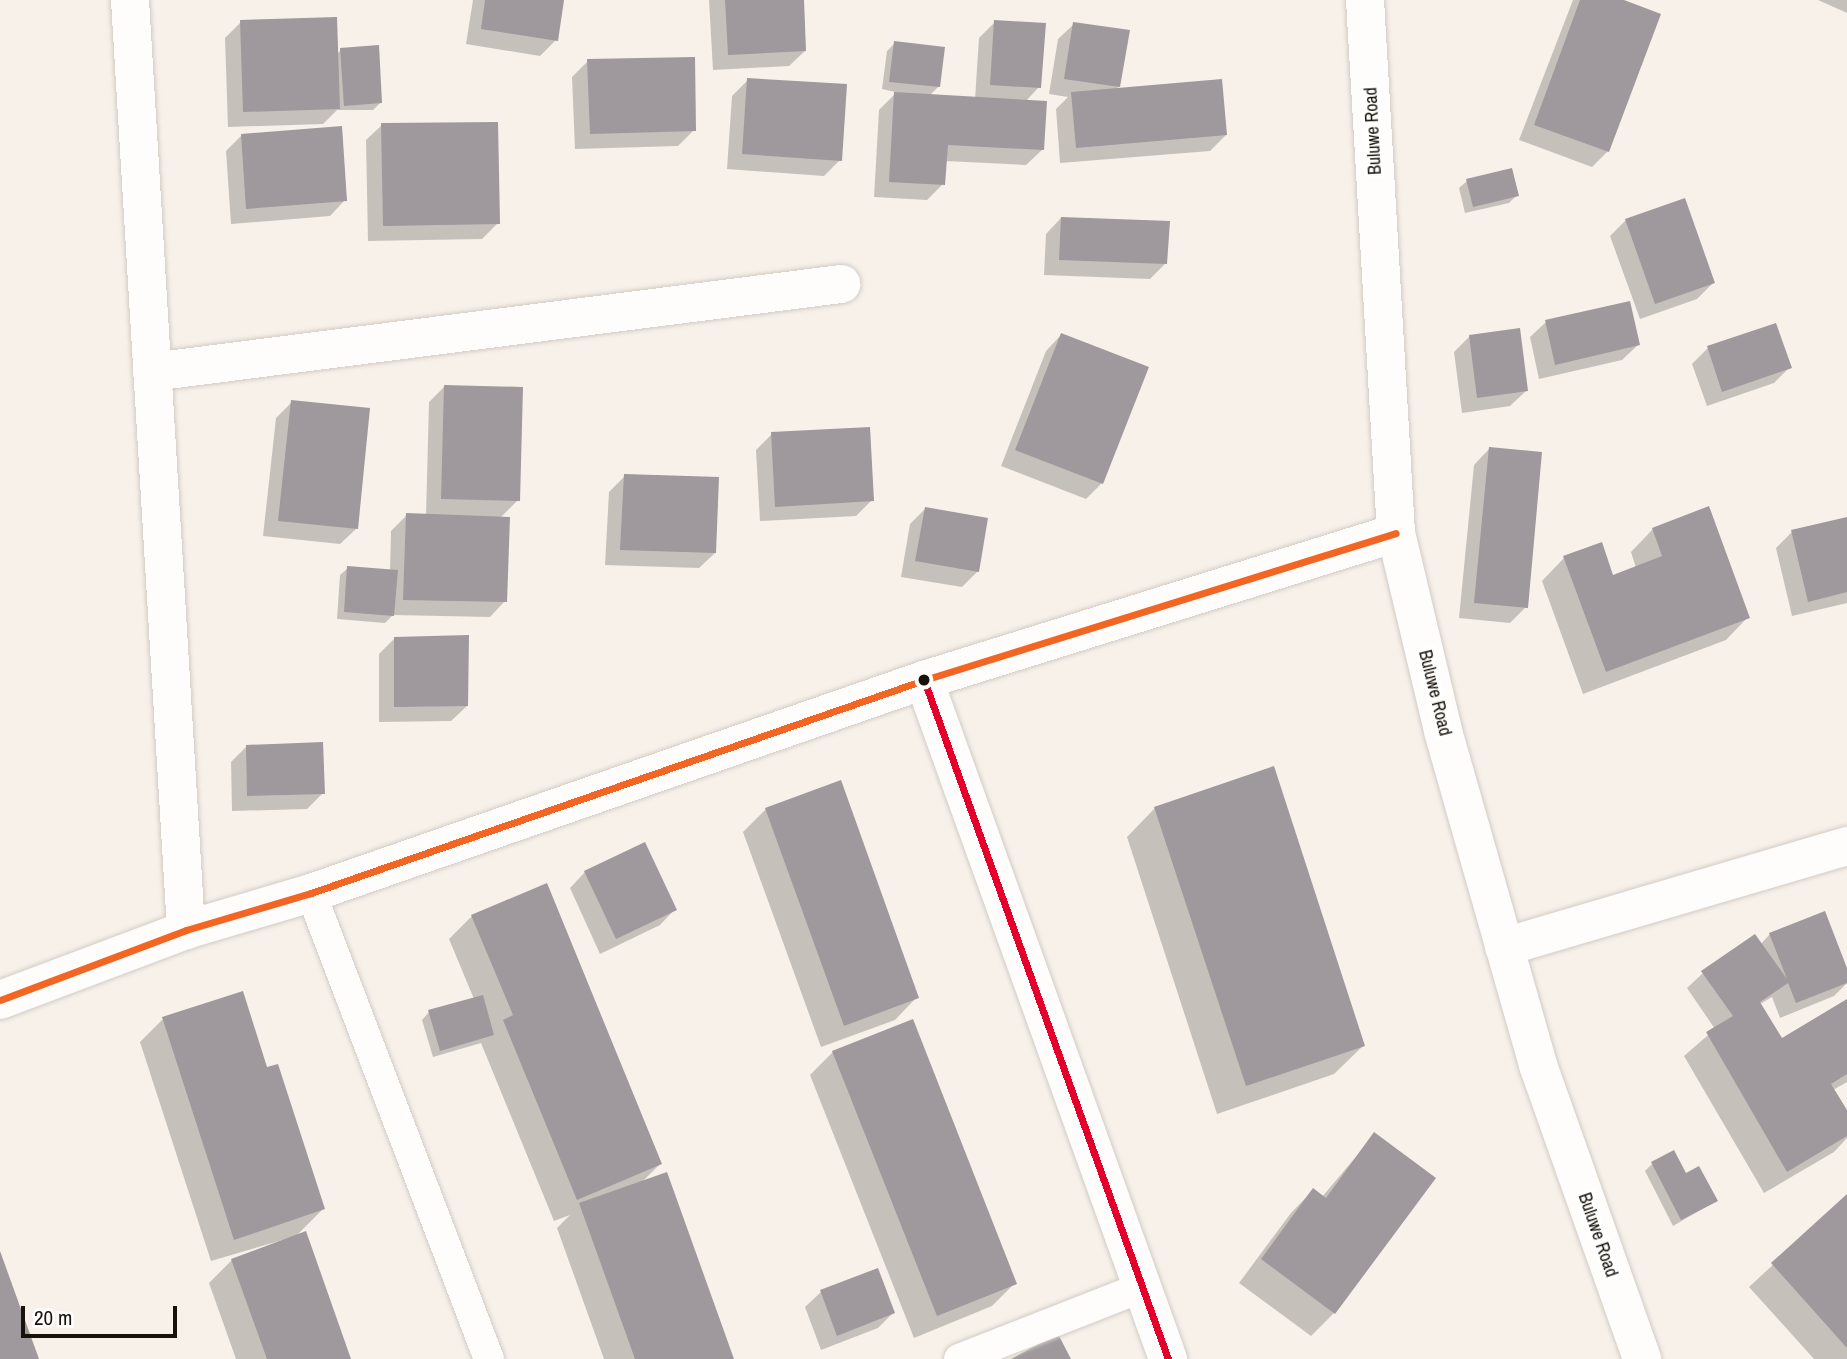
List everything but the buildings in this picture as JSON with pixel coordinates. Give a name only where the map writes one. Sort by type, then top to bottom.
[{"type":"street","points":[[130,0],[186,930]]},
{"type":"street","name":"Buluwe Road","points":[[1365,0],[1396,533],[1443,731],[1538,1065],[1642,1359]]},
{"type":"street","points":[[152,372],[841,284]]},
{"type":"street","points":[[0,1000],[186,930],[311,893],[924,680],[1396,533]]},
{"type":"street","points":[[924,680],[1168,1359]]},
{"type":"street","points":[[1504,947],[1847,846]]},
{"type":"lane","points":[[311,893],[489,1359]]},
{"type":"lane","points":[[959,1359],[1143,1287]]},
{"type":"transit line","points":[[0,1000],[186,930],[311,893],[924,680],[1396,533]]},
{"type":"transit line","points":[[924,680],[1168,1359]]}]
